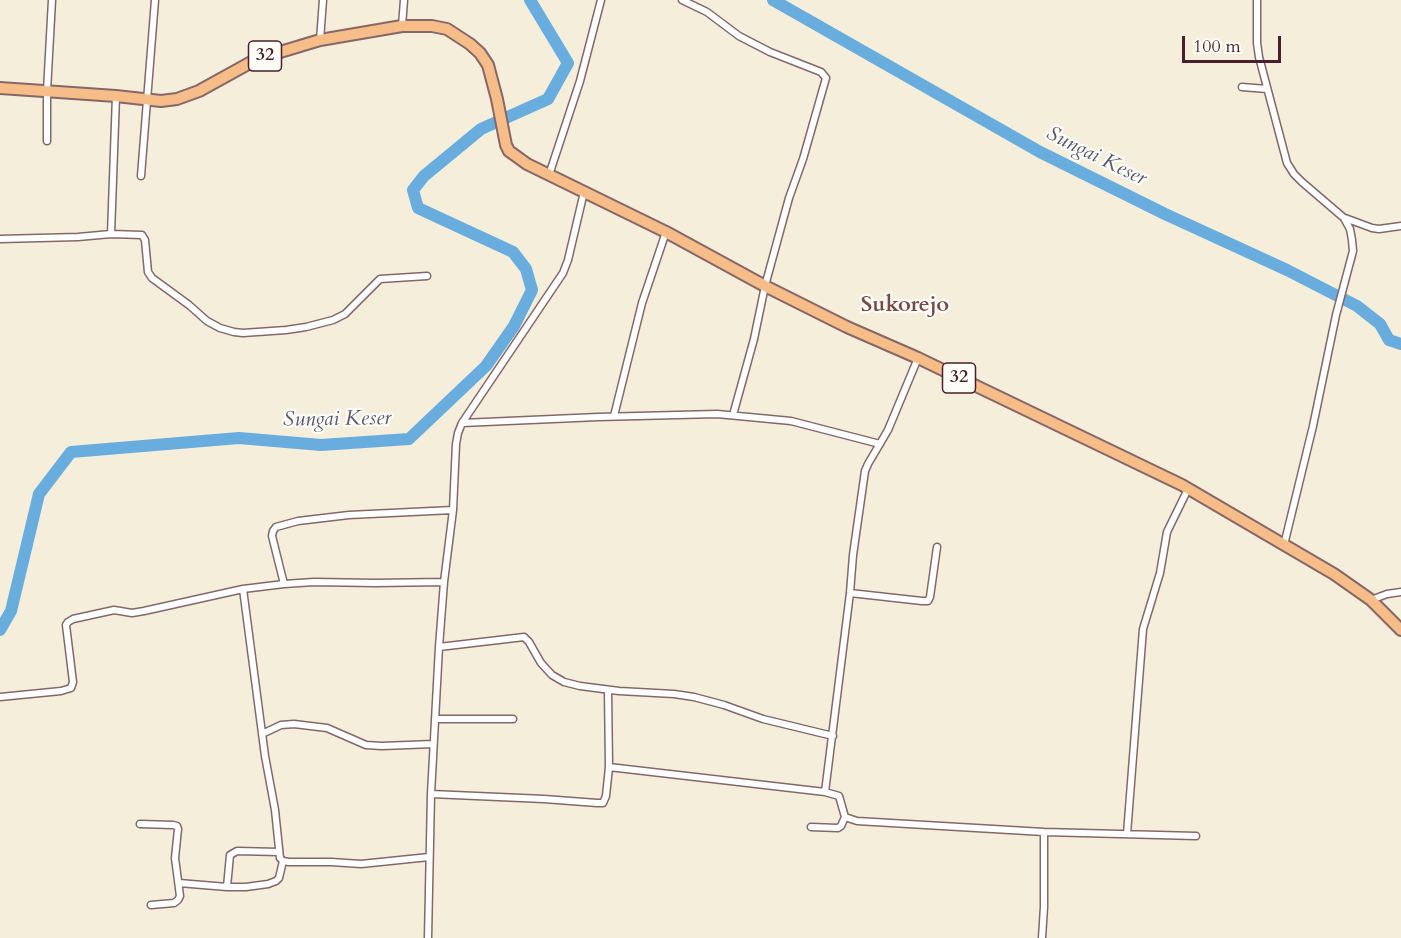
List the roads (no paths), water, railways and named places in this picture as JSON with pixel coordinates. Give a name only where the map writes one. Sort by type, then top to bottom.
[{"type":"highway","name":"32","points":[[0,88],[160,101],[177,99],[187,97],[257,59],[320,40],[402,26],[447,29],[470,44],[488,65],[506,145],[509,151],[527,164],[666,232],[765,286],[847,327],[918,358],[1188,489],[1335,574],[1371,600],[1401,630]]},
{"type":"street","points":[[47,141],[52,0]]},
{"type":"street","points":[[141,176],[155,0]]},
{"type":"street","points":[[320,40],[323,0]]},
{"type":"street","points":[[402,26],[404,0]]},
{"type":"street","points":[[549,175],[580,81],[601,0]]},
{"type":"street","points":[[682,0],[707,12],[739,36],[770,52],[821,72],[825,76],[765,286],[733,415]]},
{"type":"street","points":[[1257,0],[1257,43],[1286,158],[1290,168],[1302,182],[1344,218],[1350,229],[1353,251],[1336,315],[1313,426],[1284,545]]},
{"type":"street","points":[[1242,87],[1267,89]]},
{"type":"street","points":[[111,234],[116,96]]},
{"type":"street","points":[[428,938],[433,744],[444,582],[453,510],[458,433],[462,423],[563,273],[584,191]]},
{"type":"street","points":[[1344,218],[1379,229],[1401,226]]},
{"type":"street","points":[[614,416],[642,303],[666,232]]},
{"type":"street","points":[[0,239],[111,234],[142,235],[145,240],[148,272],[152,278],[207,321],[234,332],[286,330],[333,320],[345,314],[380,279],[427,276]]},
{"type":"street","points":[[825,792],[865,471],[888,430],[918,358]]},
{"type":"street","points":[[462,423],[614,416],[733,415],[791,421],[880,444]]},
{"type":"street","points":[[1127,834],[1143,628],[1160,573],[1167,532],[1188,489]]},
{"type":"street","points":[[284,584],[272,536],[276,527],[298,521],[349,515],[453,510]]},
{"type":"street","points":[[850,593],[928,601],[937,547]]},
{"type":"street","points":[[0,697],[71,688],[73,682],[66,630],[66,623],[69,621],[114,610],[132,613],[284,584],[444,582]]},
{"type":"street","points":[[178,883],[227,887],[268,884],[279,878],[283,861],[279,852],[243,590]]},
{"type":"street","points":[[1371,600],[1401,592]]},
{"type":"street","points":[[439,647],[524,637],[540,663],[552,675],[564,682],[608,690],[694,697],[763,719],[833,736]]},
{"type":"street","points":[[431,794],[603,803],[606,796],[609,767],[608,690]]},
{"type":"street","points":[[435,719],[513,719]]},
{"type":"street","points":[[262,734],[281,725],[294,724],[327,728],[356,742],[374,746],[433,744]]},
{"type":"street","points":[[609,767],[825,792],[839,796],[845,817],[841,826],[838,828],[811,827]]},
{"type":"street","points":[[845,817],[857,821],[1044,832],[1196,836]]},
{"type":"street","points":[[140,824],[177,826],[175,858],[180,896],[174,903],[152,905]]},
{"type":"street","points":[[1042,938],[1044,832]]},
{"type":"street","points":[[227,887],[230,855],[237,851],[279,852]]},
{"type":"street","points":[[283,861],[371,864],[429,857]]},
{"type":"waterway","name":"Sungai Keser","points":[[0,630],[11,611],[39,494],[71,452],[239,438],[321,445],[409,439],[486,366],[514,326],[532,290],[526,269],[513,252],[418,208],[413,190],[424,176],[481,129],[548,99],[568,63],[530,0]]},
{"type":"waterway","name":"Sungai Keser","points":[[773,0],[1040,152],[1357,306],[1380,324],[1389,340],[1401,344]]},
{"type":"district","name":"Sukorejo","points":[[905,306]]}]
